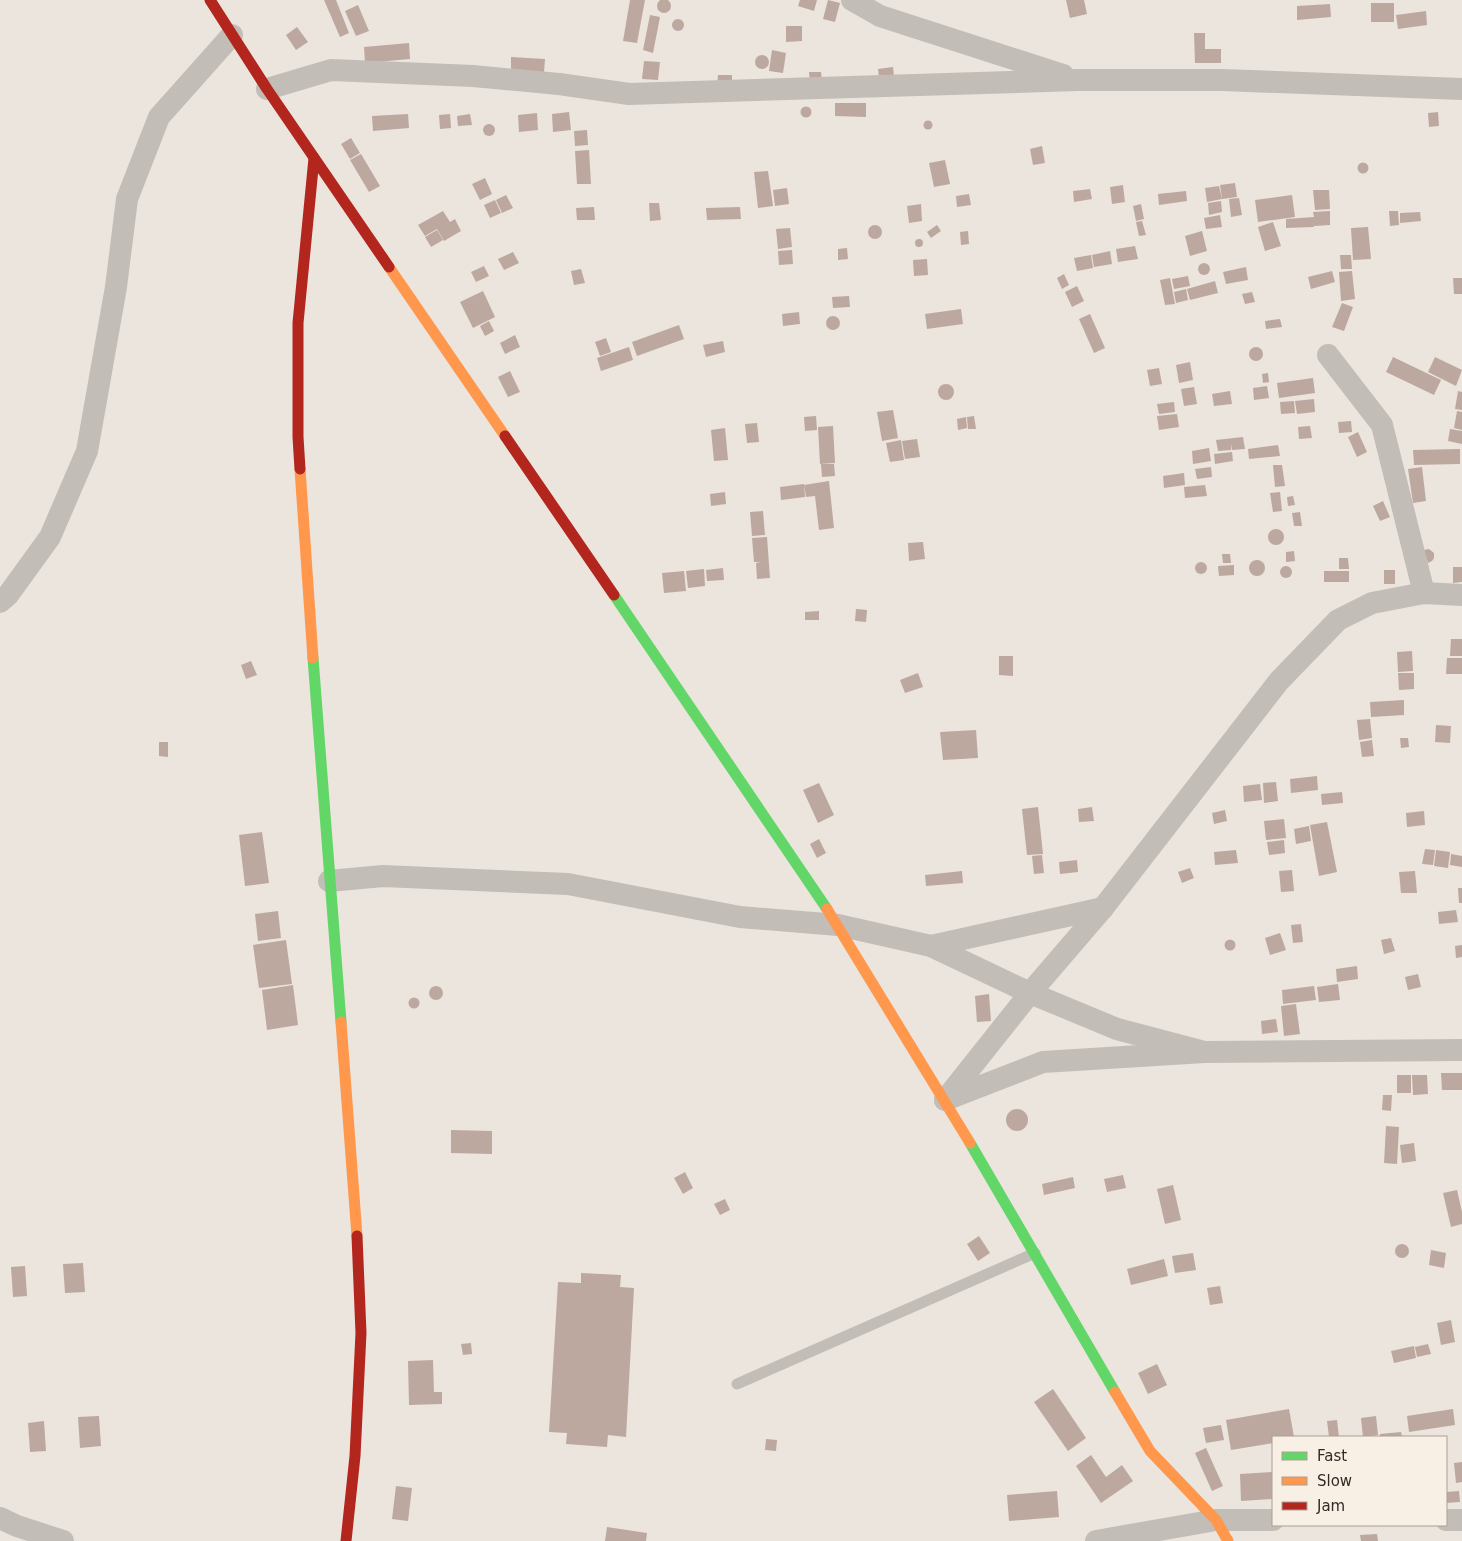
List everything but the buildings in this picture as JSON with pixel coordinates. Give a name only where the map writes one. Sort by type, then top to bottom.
[{"type":"main road","points":[[210,0],[266,89],[635,625],[838,925],[945,1100],[1150,1451],[1216,1520],[1228,1541]]},
{"type":"main road","points":[[314,158],[298,323],[298,437],[329,881],[356,1210],[361,1333],[355,1456],[346,1541]]},
{"type":"street","points":[[852,0],[880,16],[1078,80]]},
{"type":"street","points":[[0,602],[8,595],[50,538],[87,451],[116,287],[127,199],[159,117],[232,35]]},
{"type":"street","points":[[266,89],[331,70],[473,76],[559,84],[629,94],[1078,80],[1222,80],[1462,89]]},
{"type":"street","points":[[1328,355],[1382,425],[1424,593]]},
{"type":"street","points":[[945,1100],[1030,993],[1103,908],[1279,681],[1338,620],[1372,604],[1424,593],[1462,595]]},
{"type":"street","points":[[329,881],[383,876],[568,884],[740,917],[838,925],[931,946],[1030,993],[1117,1029],[1204,1052]]},
{"type":"street","points":[[931,946],[1103,908]]},
{"type":"street","points":[[945,1100],[1043,1062],[1204,1052],[1462,1050]]},
{"type":"street","points":[[0,1518],[17,1526],[63,1541]]},
{"type":"street","points":[[1096,1541],[1216,1520],[1272,1520]]},
{"type":"street","points":[[1447,1520],[1462,1520]]},
{"type":"lane","points":[[737,1384],[1035,1253]]},
{"type":"traffic: fast","points":[[614,595],[827,909]]},
{"type":"traffic: fast","points":[[313,658],[341,1022]]},
{"type":"traffic: fast","points":[[970,1143],[1115,1392]]},
{"type":"traffic: slow","points":[[389,267],[505,436]]},
{"type":"traffic: slow","points":[[300,469],[313,658]]},
{"type":"traffic: slow","points":[[827,909],[970,1143]]},
{"type":"traffic: slow","points":[[341,1022],[357,1236]]},
{"type":"traffic: slow","points":[[1115,1392],[1150,1451],[1216,1520],[1228,1541]]},
{"type":"traffic: jam","points":[[210,0],[267,89],[389,267]]},
{"type":"traffic: jam","points":[[300,469],[298,437],[298,323],[314,158]]},
{"type":"traffic: jam","points":[[505,436],[614,595]]},
{"type":"traffic: jam","points":[[346,1541],[355,1456],[361,1333],[357,1236]]}]
